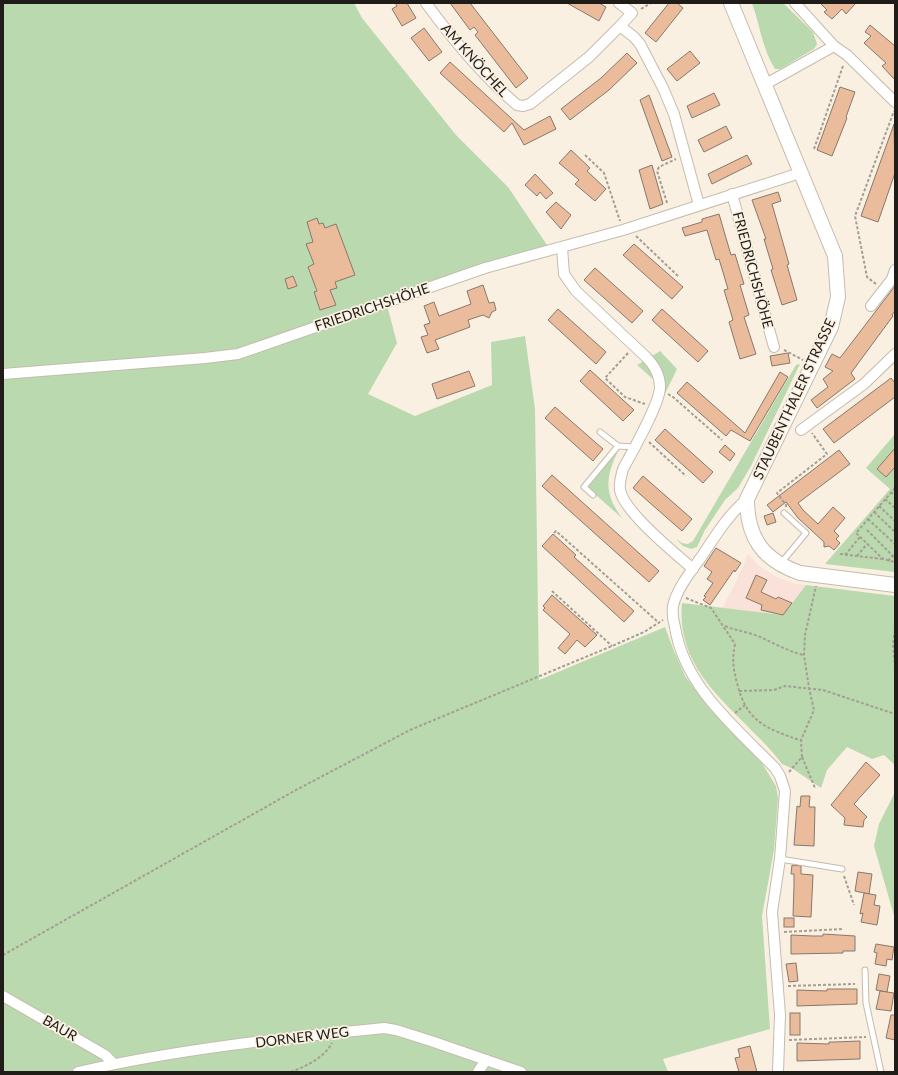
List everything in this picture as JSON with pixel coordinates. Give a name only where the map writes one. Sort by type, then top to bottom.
[{"type":"main road","name":"STAUBENTHALER STRASSE","points":[[732,3],[764,85],[835,256],[838,297],[831,327],[747,499],[747,515],[751,532],[769,557],[800,573],[895,585]]},
{"type":"street","name":"AM KNÖCHEL","points":[[426,3],[460,47],[484,74],[517,105],[523,106],[530,104],[589,58],[620,26],[632,13],[619,3]]},
{"type":"street","points":[[795,3],[834,46],[847,55],[895,102]]},
{"type":"street","points":[[620,26],[634,37],[657,76],[674,114],[699,205]]},
{"type":"street","points":[[764,85],[834,46]]},
{"type":"street","name":"FRIEDRICHSHÖHE","points":[[3,374],[238,354],[485,268],[626,230],[732,194],[800,173]]},
{"type":"street","name":"FRIEDRICHSHÖHE","points":[[732,194],[774,347]]},
{"type":"street","points":[[562,248],[564,274],[576,291],[635,346],[654,367],[658,376],[660,390],[654,407],[634,447],[620,480],[620,490],[624,501],[630,510],[693,569]]},
{"type":"street","points":[[871,306],[892,279],[895,270]]},
{"type":"street","points":[[804,428],[864,384],[895,354]]},
{"type":"street","points":[[747,499],[734,510],[693,569],[677,595],[672,613],[677,640],[693,675],[705,694],[780,776],[785,791],[780,859],[772,912],[779,986],[778,1072]]},
{"type":"street","name":"BAUR","points":[[3,996],[105,1055],[114,1064]]},
{"type":"street","name":"DORNER WEG","points":[[78,1072],[114,1064],[229,1046],[390,1028],[521,1072]]},
{"type":"street","points":[[478,1072],[486,1060]]},
{"type":"lane","points":[[600,432],[618,446],[634,447]]},
{"type":"lane","points":[[593,495],[584,487],[618,446]]},
{"type":"lane","points":[[780,564],[806,533],[784,513]]},
{"type":"lane","points":[[780,859],[842,869]]},
{"type":"lane","points":[[866,970],[866,1003],[882,1072]]},
{"type":"path","points":[[814,149],[847,55]]},
{"type":"path","points":[[883,290],[867,277],[855,216],[895,108]]},
{"type":"path","points":[[667,203],[657,171],[658,167],[686,154]]},
{"type":"path","points":[[585,155],[604,173],[626,230],[679,277]]},
{"type":"path","points":[[635,346],[605,378],[625,397],[654,407]]},
{"type":"path","points":[[774,347],[790,352],[812,366]]},
{"type":"path","points":[[660,390],[673,397],[722,440]]},
{"type":"path","points":[[784,513],[786,505],[777,493],[827,454],[804,428]]},
{"type":"path","points":[[650,443],[686,476]]},
{"type":"path","points":[[883,559],[856,533],[895,488]]},
{"type":"path","points":[[891,492],[895,496]]},
{"type":"path","points":[[885,499],[895,508]]},
{"type":"path","points":[[879,506],[895,521]]},
{"type":"path","points":[[874,512],[895,532]]},
{"type":"path","points":[[868,519],[895,544]]},
{"type":"path","points":[[867,530],[894,556],[888,561]]},
{"type":"path","points":[[554,533],[556,531],[659,623]]},
{"type":"path","points":[[845,554],[860,537]]},
{"type":"path","points":[[857,556],[867,544]]},
{"type":"path","points":[[840,554],[883,559],[895,562]]},
{"type":"path","points":[[815,788],[802,757],[802,742],[814,710],[804,656],[805,635],[809,610],[819,575]]},
{"type":"path","points":[[552,591],[612,646]]},
{"type":"path","points":[[677,595],[711,608],[735,644],[732,661],[739,691],[750,715],[766,727],[802,742]]},
{"type":"path","points":[[3,955],[290,794],[410,730],[612,646],[659,623],[672,613]]},
{"type":"path","points":[[724,626],[752,634],[789,652],[804,656]]},
{"type":"path","points":[[895,630],[893,644],[895,667]]},
{"type":"path","points":[[739,691],[774,690],[785,686],[824,690],[895,714]]},
{"type":"path","points":[[727,718],[745,705]]},
{"type":"path","points":[[780,776],[788,772],[802,757]]},
{"type":"path","points":[[842,869],[854,905]]},
{"type":"path","points":[[774,932],[842,929]]},
{"type":"path","points":[[779,986],[854,984]]},
{"type":"path","points":[[291,1072],[308,1065],[329,1049],[338,1033]]},
{"type":"path","points":[[779,1041],[873,1036]]},
{"type":"shaded area","points":[[748,554],[759,566],[775,576],[792,583],[806,585],[783,615],[722,608],[736,582]]},
{"type":"green space","points":[[3,3],[354,3],[362,18],[456,135],[508,187],[547,245],[387,305],[397,343],[368,394],[415,416],[492,385],[491,342],[525,336],[535,409],[539,680],[665,627],[685,676],[707,706],[761,762],[776,786],[778,798],[774,850],[762,916],[770,1029],[663,1059],[668,1072],[3,1072]]},
{"type":"green space","points":[[752,3],[783,3],[813,32],[817,44],[814,49],[780,69],[775,69],[764,45]]},
{"type":"green space","points":[[660,351],[677,369],[661,402],[662,378],[659,367],[652,356]]},
{"type":"green space","points":[[644,361],[652,372],[654,380],[637,365]]},
{"type":"green space","points":[[800,364],[751,466],[738,488],[725,500],[705,530],[697,547],[691,549],[683,546],[676,539],[682,543],[688,544],[693,541],[796,365]]},
{"type":"green space","points":[[895,434],[895,572],[825,564],[890,489],[866,468]]},
{"type":"green space","points":[[618,451],[611,470],[608,486],[612,502],[623,519],[587,487]]},
{"type":"green space","points":[[806,585],[895,596],[895,765],[884,755],[872,759],[847,747],[827,770],[821,788],[793,769],[782,764],[767,746],[715,692],[689,653],[683,629],[682,603],[783,615]]},
{"type":"green space","points":[[895,792],[895,919],[874,846],[879,824]]},
{"type":"building","points":[[395,3],[407,3],[416,18],[402,26],[392,9],[397,6]]},
{"type":"building","points":[[450,3],[470,3],[528,78],[516,88],[475,35],[478,32],[474,27],[470,30]]},
{"type":"building","points":[[567,3],[599,3],[606,7],[599,21]]},
{"type":"building","points":[[669,3],[677,3],[683,8],[656,42],[645,33]]},
{"type":"building","points":[[820,3],[856,3],[846,14],[842,9],[832,19],[824,12],[827,10]]},
{"type":"building","points":[[870,25],[895,46],[895,80],[882,66],[886,63],[864,43],[871,36],[865,32]]},
{"type":"building","points":[[424,28],[442,52],[429,61],[411,38]]},
{"type":"building","points":[[690,51],[700,63],[677,81],[667,69]]},
{"type":"building","points":[[627,53],[637,63],[609,90],[570,120],[561,109],[601,78]]},
{"type":"building","points":[[450,62],[524,130],[550,116],[556,129],[524,145],[512,123],[504,132],[440,73]]},
{"type":"building","points":[[840,87],[855,92],[846,117],[847,118],[832,156],[817,150]]},
{"type":"building","points":[[714,93],[720,105],[692,118],[687,106]]},
{"type":"building","points":[[649,95],[672,157],[662,161],[640,100]]},
{"type":"building","points":[[894,124],[895,173],[878,222],[861,216]]},
{"type":"building","points":[[726,126],[732,138],[704,152],[698,140]]},
{"type":"building","points":[[571,150],[590,168],[587,171],[606,189],[595,201],[575,184],[579,180],[559,163]]},
{"type":"building","points":[[747,155],[752,164],[712,184],[708,174]]},
{"type":"building","points":[[652,165],[663,204],[650,209],[639,170]]},
{"type":"building","points":[[535,174],[553,193],[546,199],[540,192],[537,196],[525,185]]},
{"type":"building","points":[[778,192],[781,201],[772,204],[789,264],[787,265],[797,300],[782,305],[771,270],[773,269],[764,239],[766,239],[752,200]]},
{"type":"building","points":[[556,202],[571,215],[561,229],[546,212]]},
{"type":"building","points":[[719,214],[731,255],[735,254],[744,284],[740,285],[749,315],[744,317],[756,354],[740,359],[729,322],[733,320],[724,290],[728,289],[719,259],[716,260],[707,230],[685,236],[682,228],[702,222],[702,219]]},
{"type":"building","points":[[317,218],[319,224],[323,223],[325,228],[336,224],[355,275],[335,282],[337,288],[330,290],[336,305],[320,310],[314,292],[317,291],[308,267],[314,264],[306,244],[313,242],[307,222]]},
{"type":"building","points":[[634,244],[683,287],[672,299],[623,255]]},
{"type":"building","points":[[595,268],[643,311],[632,323],[584,280]]},
{"type":"building","points":[[293,276],[297,286],[288,289],[285,279]]},
{"type":"building","points":[[483,285],[489,303],[494,302],[496,310],[492,312],[489,318],[483,315],[468,320],[470,327],[435,340],[439,349],[427,353],[421,337],[428,335],[424,325],[430,323],[424,306],[434,302],[439,316],[471,304],[467,291]]},
{"type":"building","points":[[895,286],[895,311],[892,315],[893,316],[851,373],[855,379],[817,408],[811,400],[828,387],[823,379],[833,371],[825,367],[832,354],[840,358]]},
{"type":"building","points":[[558,309],[606,352],[596,364],[548,320]]},
{"type":"building","points":[[662,309],[708,351],[698,362],[652,320]]},
{"type":"building","points":[[788,353],[790,363],[772,366],[770,356]]},
{"type":"building","points":[[590,370],[634,410],[623,421],[580,381]]},
{"type":"building","points":[[469,371],[475,386],[437,399],[432,384]]},
{"type":"building","points":[[780,372],[788,377],[750,441],[731,430],[726,436],[677,393],[687,382],[745,433]]},
{"type":"building","points":[[891,378],[895,383],[895,397],[834,443],[823,429]]},
{"type":"building","points":[[555,407],[603,449],[593,461],[545,418]]},
{"type":"building","points":[[665,429],[713,472],[703,483],[655,440]]},
{"type":"building","points":[[725,445],[735,454],[730,461],[719,452]]},
{"type":"building","points":[[895,448],[895,467],[886,477],[877,469]]},
{"type":"building","points":[[839,450],[850,464],[798,503],[803,510],[818,524],[833,507],[845,518],[834,531],[839,536],[836,539],[840,543],[834,550],[829,546],[824,547],[824,542],[798,518],[786,502],[773,512],[767,505]]},
{"type":"building","points":[[552,475],[659,571],[649,582],[542,486]]},
{"type":"building","points":[[643,476],[692,519],[682,531],[633,488]]},
{"type":"building","points":[[773,513],[776,522],[767,525],[764,516]]},
{"type":"building","points":[[553,534],[576,555],[574,557],[634,611],[624,622],[542,546]]},
{"type":"building","points":[[716,548],[741,563],[735,572],[734,570],[710,605],[703,600],[713,583],[707,579],[712,572],[704,566]]},
{"type":"building","points":[[756,575],[767,580],[761,592],[776,599],[778,597],[792,603],[783,615],[761,610],[762,605],[746,598]]},
{"type":"building","points":[[552,595],[597,635],[585,647],[577,640],[565,654],[558,648],[570,634],[543,610],[545,608],[543,606]]},
{"type":"building","points":[[866,762],[880,775],[854,804],[867,817],[864,820],[863,827],[844,825],[845,818],[831,805]]},
{"type":"building","points":[[801,796],[810,796],[809,807],[815,807],[814,846],[794,845],[797,806],[800,807]]},
{"type":"building","points":[[792,865],[801,866],[801,874],[813,875],[811,917],[793,916],[794,874],[791,874]]},
{"type":"building","points":[[858,872],[872,874],[869,894],[855,891]]},
{"type":"building","points":[[864,893],[876,895],[874,905],[880,906],[877,925],[861,922],[863,913],[860,914]]},
{"type":"building","points":[[784,918],[794,918],[794,927],[784,927]]},
{"type":"building","points":[[823,934],[855,936],[855,951],[843,951],[843,953],[791,954],[791,935],[823,936]]},
{"type":"building","points":[[876,944],[894,947],[892,960],[887,959],[886,966],[875,964],[877,953],[874,952]]},
{"type":"building","points":[[796,963],[798,981],[789,982],[786,964]]},
{"type":"building","points":[[879,974],[890,976],[887,992],[876,990]]},
{"type":"building","points":[[827,989],[857,989],[857,1004],[797,1006],[797,990],[827,991]]},
{"type":"building","points":[[880,991],[894,993],[891,1011],[876,1009]]},
{"type":"building","points":[[790,1013],[800,1013],[800,1035],[790,1035]]},
{"type":"building","points":[[891,1015],[895,1015],[895,1040],[886,1038]]},
{"type":"building","points":[[860,1041],[860,1059],[797,1061],[797,1043],[829,1044],[829,1042]]},
{"type":"building","points":[[750,1046],[757,1072],[739,1072],[735,1058],[740,1057],[738,1049]]}]
